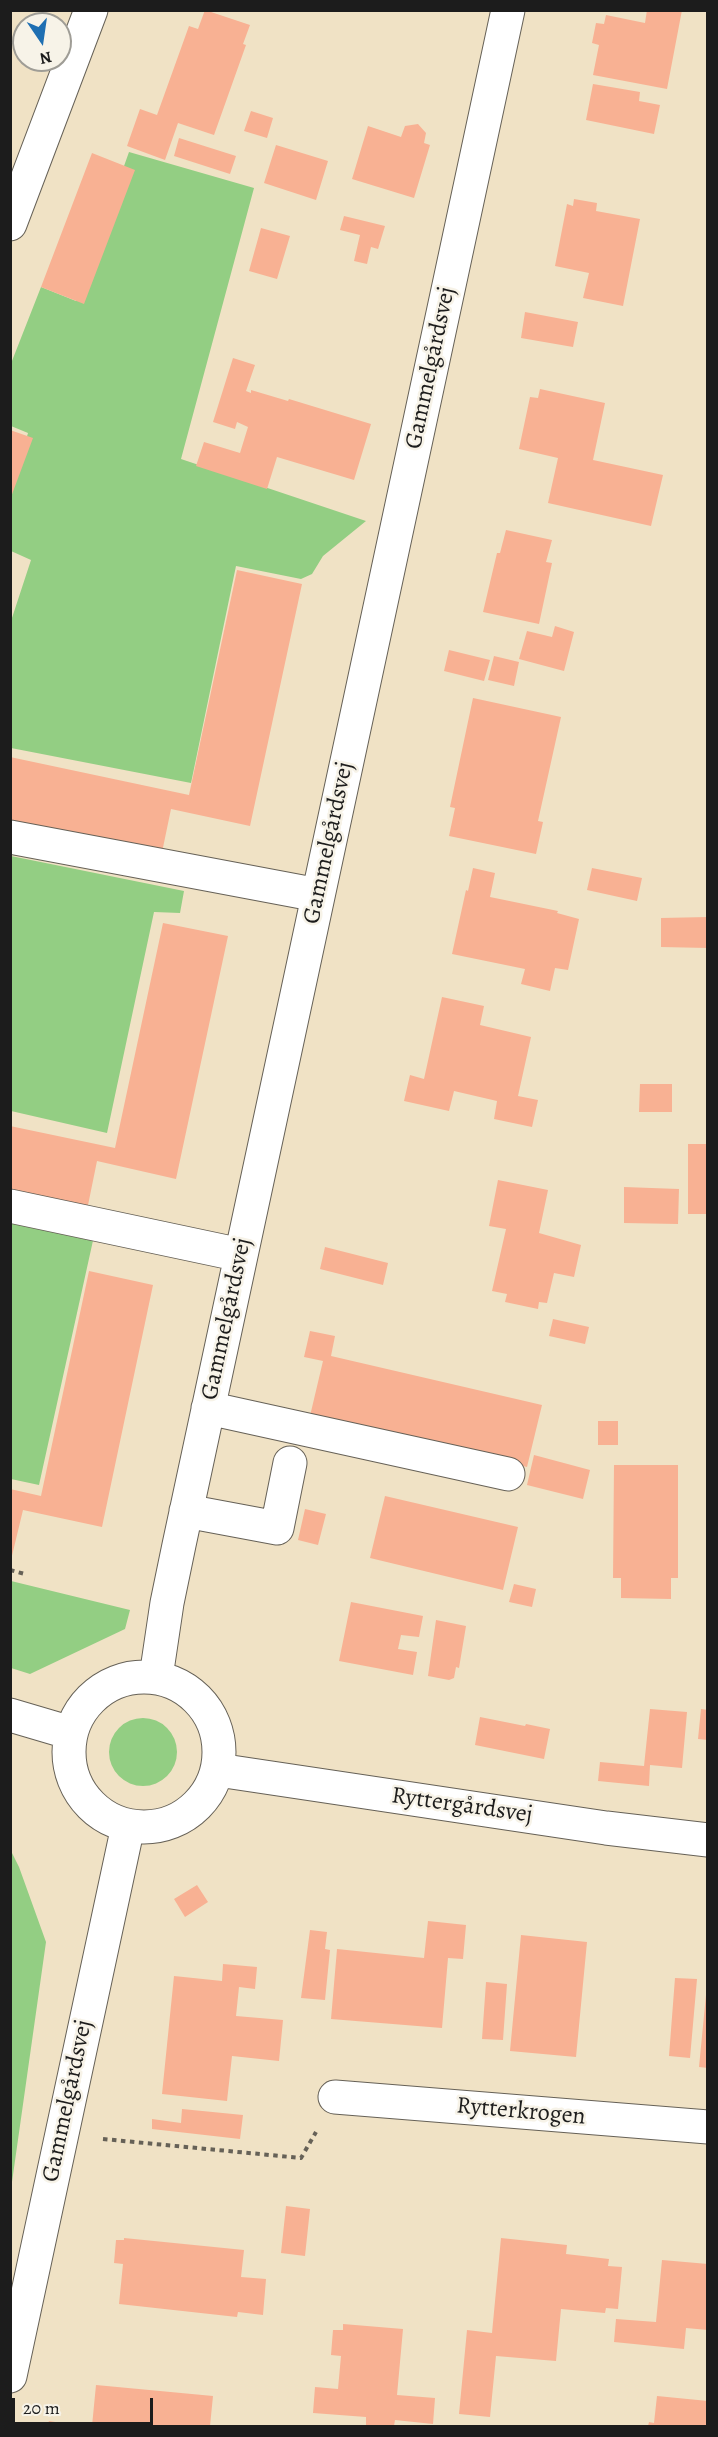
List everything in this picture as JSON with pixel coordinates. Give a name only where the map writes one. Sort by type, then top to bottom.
[{"type":"street","points":[[10,224],[91,10]]},
{"type":"street","name":"Gammelgårdsvej","points":[[156,1677],[166,1603],[508,10]]},
{"type":"street","points":[[10,837],[318,895]]},
{"type":"street","points":[[10,1206],[241,1255]]},
{"type":"street","points":[[208,1408],[508,1474]]},
{"type":"street","points":[[186,1511],[277,1528],[290,1463]]},
{"type":"street","points":[[134,1677],[156,1677],[189,1690],[212,1718],[218,1735],[220,1752],[218,1770],[211,1788],[200,1804],[184,1816],[167,1824],[148,1828],[128,1826],[97,1812],[75,1784],[68,1750],[71,1733],[80,1712],[94,1695],[113,1684],[134,1677]]},
{"type":"street","points":[[10,1715],[71,1733]]},
{"type":"street","name":"Ryttergårdsvej","points":[[218,1770],[606,1828],[708,1840]]},
{"type":"street","name":"Gammelgårdsvej","points":[[10,2376],[128,1826]]},
{"type":"street","name":"Rytterkrogen","points":[[335,2097],[708,2127]]},
{"type":"path","points":[[10,1570],[25,1574]]},
{"type":"path","points":[[60,2135],[301,2158],[335,2097]]},
{"type":"green space","points":[[129,152],[254,188],[181,459],[366,521],[323,556],[312,574],[301,579],[236,566],[191,783],[11,748],[11,621],[31,560],[11,551],[11,490],[28,433],[11,426],[10,366],[41,287],[76,301]]},
{"type":"green space","points":[[11,856],[184,891],[180,913],[154,912],[107,1133],[11,1111]]},
{"type":"green space","points":[[11,1217],[94,1236],[39,1485],[11,1479]]},
{"type":"green space","points":[[11,1581],[130,1610],[125,1629],[30,1674],[11,1668]]},
{"type":"green space","points":[[143,1718],[156,1721],[167,1728],[174,1739],[177,1752],[174,1765],[167,1776],[156,1783],[143,1786],[130,1783],[119,1776],[112,1765],[109,1752],[112,1739],[119,1728],[130,1721]]},
{"type":"green space","points":[[11,1851],[46,1942],[11,2189]]},
{"type":"building","points":[[205,10],[250,25],[243,44],[246,45],[214,135],[178,123],[165,160],[127,146],[140,109],[157,115],[189,26],[198,29]]},
{"type":"building","points":[[647,10],[682,10],[667,89],[593,75],[599,45],[592,43],[596,23],[604,24],[606,15],[645,23]]},
{"type":"building","points":[[593,84],[640,92],[639,101],[660,105],[654,134],[586,120]]},
{"type":"building","points":[[251,111],[273,118],[267,138],[244,131]]},
{"type":"building","points":[[418,124],[426,133],[424,143],[430,145],[414,198],[352,179],[368,126],[401,137],[405,126]]},
{"type":"building","points":[[179,138],[236,156],[230,174],[174,156]]},
{"type":"building","points":[[276,145],[328,161],[316,200],[264,183]]},
{"type":"building","points":[[92,153],[135,170],[84,304],[41,287]]},
{"type":"building","points":[[574,199],[597,203],[596,211],[640,219],[623,306],[583,298],[589,273],[555,266],[567,204],[573,206]]},
{"type":"building","points":[[344,216],[385,226],[378,249],[371,247],[367,264],[354,261],[360,235],[340,230]]},
{"type":"building","points":[[261,228],[290,236],[277,279],[249,271]]},
{"type":"building","points":[[525,312],[578,322],[573,347],[521,338]]},
{"type":"building","points":[[233,358],[255,365],[246,391],[251,393],[251,390],[288,401],[289,399],[371,424],[354,480],[277,457],[267,489],[196,466],[204,442],[240,453],[248,427],[237,422],[235,429],[213,422]]},
{"type":"building","points":[[540,389],[605,403],[593,460],[663,475],[651,526],[548,503],[558,458],[519,449],[530,397],[538,398]]},
{"type":"building","points":[[10,430],[33,438],[11,497],[10,497]]},
{"type":"building","points":[[506,530],[552,540],[546,562],[552,563],[539,624],[483,612],[497,553],[500,553]]},
{"type":"building","points":[[237,570],[302,584],[250,826],[171,809],[160,862],[10,830],[10,757],[189,795]]},
{"type":"building","points":[[555,626],[574,632],[564,671],[519,659],[527,631],[552,637]]},
{"type":"building","points":[[449,650],[490,660],[484,681],[444,671]]},
{"type":"building","points":[[494,656],[519,662],[514,686],[488,680]]},
{"type":"building","points":[[473,698],[561,717],[538,821],[543,822],[536,854],[449,836],[455,808],[450,807]]},
{"type":"building","points":[[473,868],[495,873],[490,897],[558,911],[557,913],[579,919],[568,970],[555,968],[550,991],[521,984],[525,969],[452,954]]},
{"type":"building","points":[[592,868],[642,878],[637,901],[587,890]]},
{"type":"building","points":[[708,917],[708,948],[661,947],[661,918]]},
{"type":"building","points":[[163,923],[228,936],[176,1179],[97,1161],[86,1215],[10,1199],[10,1126],[115,1148]]},
{"type":"building","points":[[442,997],[484,1006],[480,1025],[531,1037],[518,1096],[538,1100],[532,1127],[494,1119],[497,1101],[454,1091],[449,1111],[404,1101],[410,1075],[424,1079]]},
{"type":"building","points":[[640,1084],[672,1084],[672,1112],[639,1112]]},
{"type":"building","points":[[688,1144],[708,1144],[708,1214],[688,1214]]},
{"type":"building","points":[[498,1180],[548,1190],[539,1233],[581,1245],[574,1277],[554,1273],[547,1303],[539,1302],[538,1309],[505,1302],[507,1294],[492,1291],[506,1229],[489,1226]]},
{"type":"building","points":[[624,1187],[679,1189],[678,1224],[624,1223]]},
{"type":"building","points":[[325,1247],[388,1263],[383,1285],[320,1269]]},
{"type":"building","points":[[89,1271],[153,1285],[102,1527],[23,1510],[10,1564],[10,1489],[41,1496]]},
{"type":"building","points":[[553,1319],[589,1327],[585,1344],[549,1336]]},
{"type":"building","points":[[310,1331],[335,1336],[331,1356],[542,1405],[527,1467],[310,1416],[323,1361],[304,1357]]},
{"type":"building","points":[[598,1421],[618,1421],[618,1445],[598,1445]]},
{"type":"building","points":[[534,1455],[590,1470],[583,1499],[527,1485]]},
{"type":"building","points":[[614,1465],[678,1465],[678,1578],[671,1578],[671,1599],[621,1598],[621,1578],[613,1578]]},
{"type":"building","points":[[385,1496],[518,1527],[503,1590],[370,1558]]},
{"type":"building","points":[[305,1509],[326,1514],[318,1545],[298,1540]]},
{"type":"building","points":[[514,1584],[536,1589],[532,1607],[509,1602]]},
{"type":"building","points":[[351,1602],[423,1616],[419,1637],[401,1635],[398,1649],[417,1652],[413,1675],[339,1661]]},
{"type":"building","points":[[436,1620],[466,1626],[459,1668],[456,1667],[454,1678],[449,1680],[428,1676]]},
{"type":"building","points":[[650,1709],[687,1712],[682,1768],[650,1765],[649,1786],[598,1781],[600,1762],[644,1766]]},
{"type":"building","points":[[701,1709],[708,1710],[708,1740],[698,1739]]},
{"type":"building","points":[[480,1717],[550,1729],[544,1759],[475,1745]]},
{"type":"building","points":[[197,1885],[208,1902],[185,1917],[174,1899]]},
{"type":"building","points":[[428,1921],[466,1925],[463,1959],[448,1958],[442,2028],[331,2019],[337,1949],[424,1958]]},
{"type":"building","points":[[310,1930],[327,1932],[325,1949],[330,1950],[325,2000],[301,1998]]},
{"type":"building","points":[[521,1935],[587,1942],[576,2057],[510,2051]]},
{"type":"building","points":[[223,1964],[257,1967],[255,1989],[239,1987],[236,2016],[283,2020],[279,2061],[232,2056],[227,2101],[162,2094],[174,1976],[222,1981]]},
{"type":"building","points":[[675,1978],[697,1979],[690,2058],[669,2056]]},
{"type":"building","points":[[486,1982],[507,1984],[503,2040],[482,2039]]},
{"type":"building","points":[[706,1995],[708,1995],[708,2068],[699,2067]]},
{"type":"building","points":[[182,2109],[243,2115],[240,2139],[152,2129],[152,2119],[181,2123]]},
{"type":"building","points":[[286,2206],[310,2209],[305,2256],[281,2253]]},
{"type":"building","points":[[124,2238],[244,2250],[241,2277],[266,2279],[263,2315],[238,2312],[237,2317],[119,2304],[123,2264],[114,2263],[116,2240],[124,2240]]},
{"type":"building","points":[[501,2238],[567,2245],[566,2254],[609,2259],[608,2266],[622,2267],[618,2309],[606,2308],[605,2313],[561,2309],[556,2361],[496,2356],[490,2417],[459,2414],[467,2330],[492,2333]]},
{"type":"building","points":[[662,2260],[708,2264],[708,2330],[686,2328],[684,2349],[614,2342],[616,2319],[656,2322]]},
{"type":"building","points":[[343,2324],[403,2329],[397,2395],[435,2398],[433,2424],[395,2420],[394,2426],[366,2426],[366,2417],[313,2413],[315,2387],[338,2389],[341,2356],[331,2355],[333,2330],[343,2330]]},
{"type":"building","points":[[96,2385],[213,2396],[210,2426],[92,2426]]},
{"type":"building","points":[[657,2396],[708,2401],[708,2426],[648,2426],[649,2422],[654,2423]]},
{"type":"building","points":[[49,2421],[74,2425],[74,2426],[47,2426]]}]
